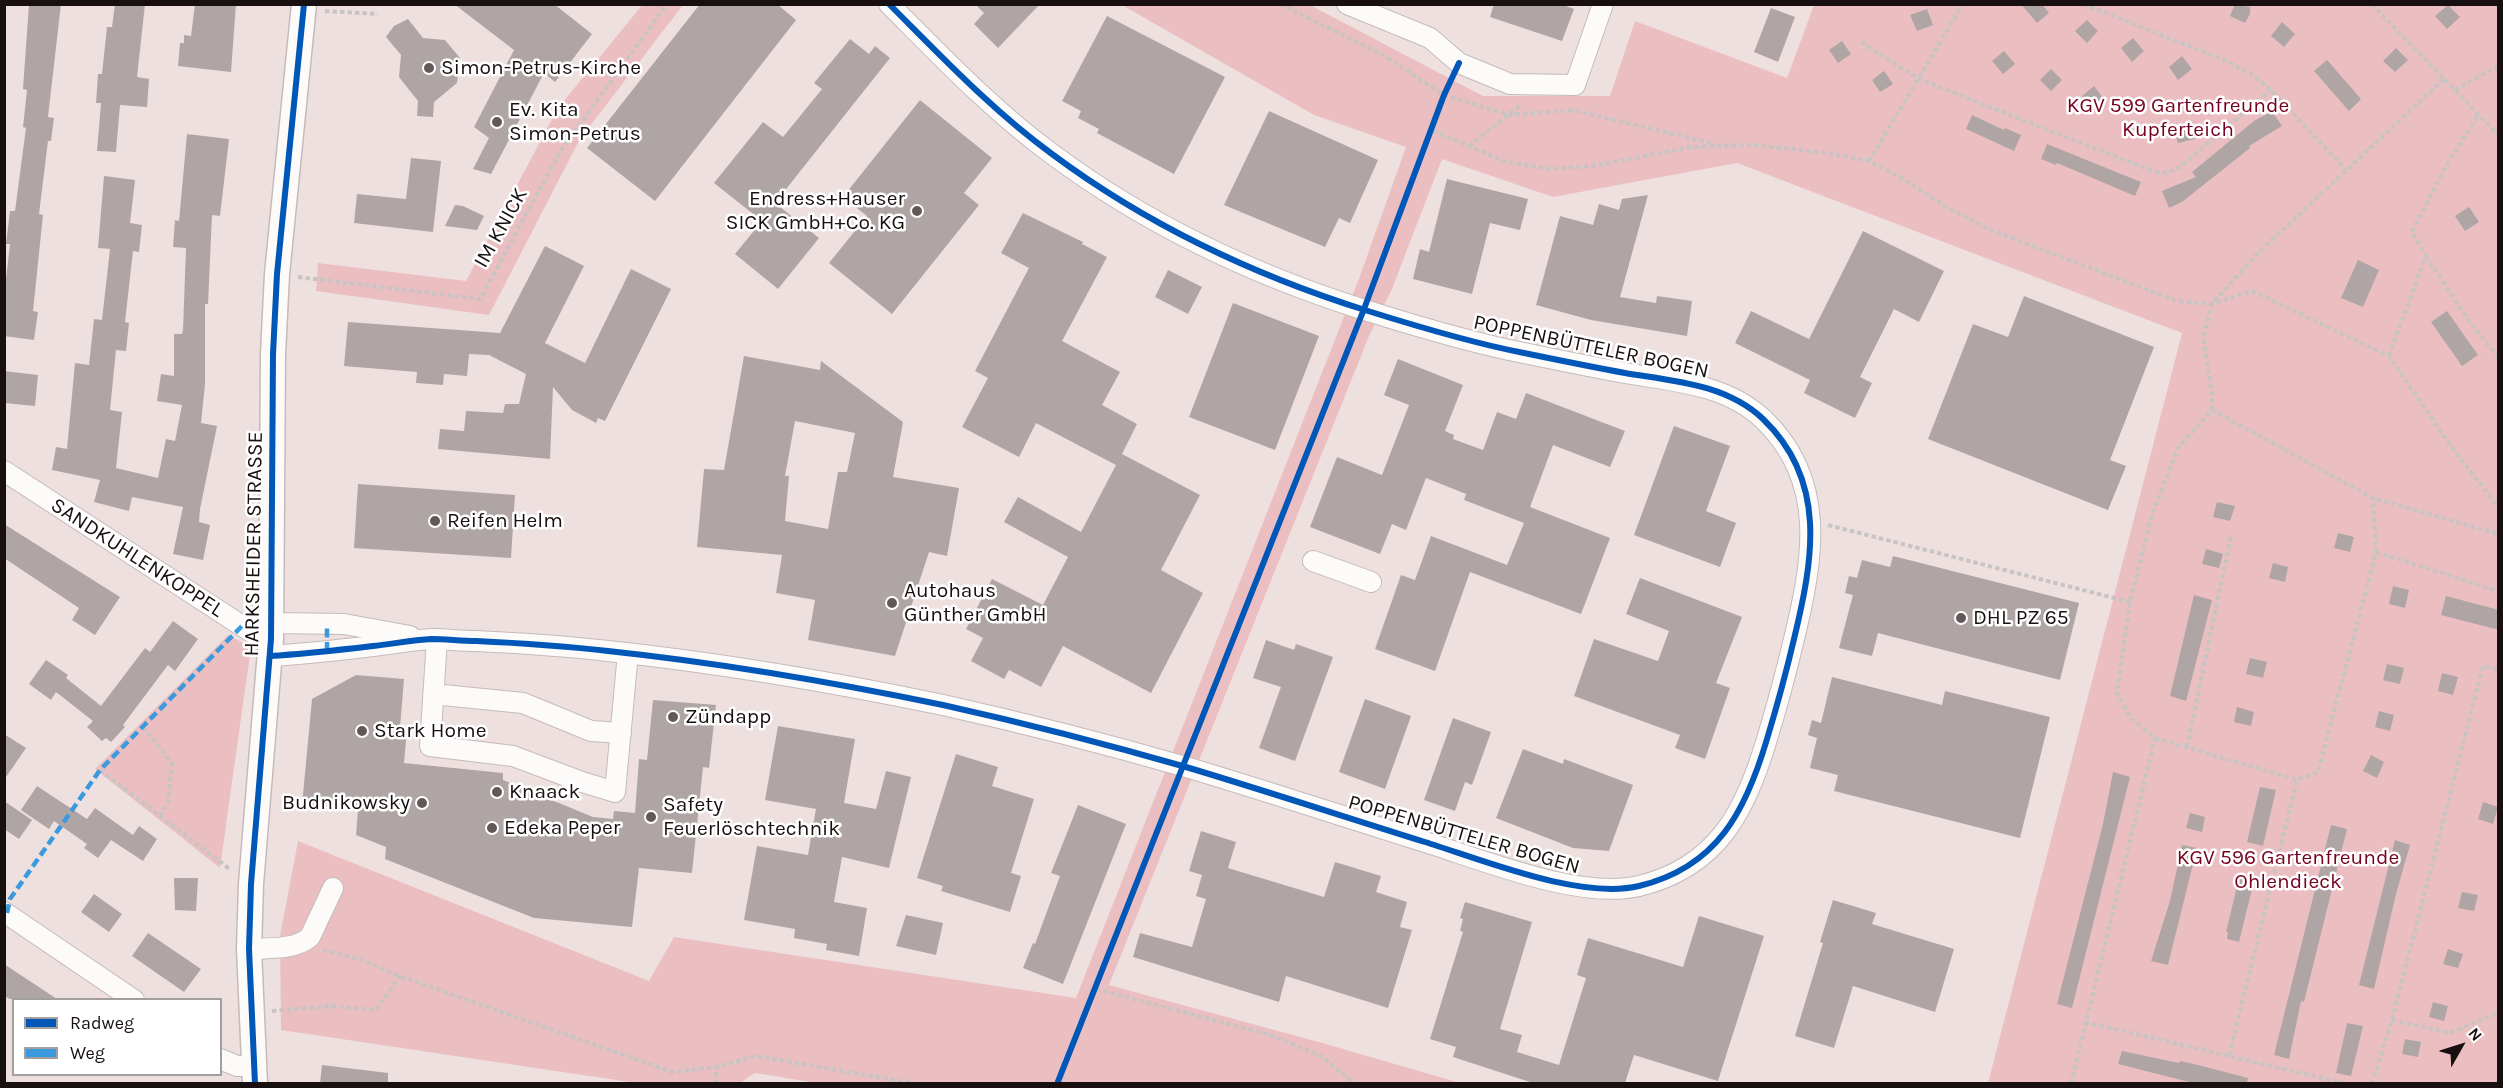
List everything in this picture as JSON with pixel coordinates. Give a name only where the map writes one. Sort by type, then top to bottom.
[{"type":"main road","name":"HARKSHEIDER STRASSE","points":[[255,1075],[249,949],[251,884],[271,639],[273,354],[277,274],[304,4]]},
{"type":"street","name":"POPPENBÜTTELER BOGEN","points":[[271,639],[434,639],[566,647],[752,669],[963,710],[1182,766],[1512,869],[1584,887],[1611,890],[1639,886],[1692,864],[1713,847],[1736,819],[1753,782],[1779,698],[1800,614],[1812,546],[1812,521],[1802,479],[1781,438],[1758,414],[1735,398],[1693,384],[1515,352],[1364,309],[1270,274],[1184,235],[1131,207],[1047,151],[974,86],[889,4]]},
{"type":"street","points":[[1347,4],[1430,38],[1459,63],[1510,84],[1546,86],[1575,85],[1603,4]]},
{"type":"street","name":"SANDKUHLENKOPPEL","points":[[4,471],[249,631],[271,639]]},
{"type":"street","points":[[1313,561],[1371,582]]},
{"type":"street","name":"POPPENBÜTTELER BOGEN","points":[[271,639],[344,624],[434,639]]},
{"type":"street","points":[[434,639],[430,746],[513,756],[615,792],[628,653]]},
{"type":"street","points":[[433,694],[523,703],[591,731],[621,733]]},
{"type":"street","points":[[249,949],[290,946],[305,941],[310,937],[333,888]]},
{"type":"street","points":[[5,914],[132,998]]},
{"type":"street","points":[[222,1060],[255,1075]]},
{"type":"path","points":[[1869,161],[1963,4]]},
{"type":"path","points":[[2083,4],[2227,62],[2254,76],[2271,90],[2346,170]]},
{"type":"path","points":[[2372,4],[2499,135]]},
{"type":"path","points":[[342,12],[378,14]]},
{"type":"path","points":[[1861,42],[1919,79],[2155,172],[2167,173],[2180,167],[2271,90]]},
{"type":"path","points":[[2455,90],[2499,66]]},
{"type":"path","points":[[2373,498],[2376,552],[2318,772],[2297,780],[2155,738],[2130,717],[2117,693],[2130,602],[2151,518],[2178,448],[2212,410],[2212,393],[2203,338],[2212,304],[2259,252],[2444,79]]},
{"type":"path","points":[[1469,146],[1546,86]]},
{"type":"path","points":[[2479,114],[2446,166],[2412,232],[2465,315],[2499,357]]},
{"type":"path","points":[[1433,131],[1507,162],[1549,169],[1593,166],[1691,147],[1754,145],[1818,151],[1869,161],[1900,177],[1948,208],[1991,230],[2176,302],[2212,304],[2252,291],[2389,356],[2448,442],[2499,507]]},
{"type":"path","points":[[2389,356],[2426,255]]},
{"type":"path","points":[[2212,410],[2373,498],[2499,534]]},
{"type":"path","points":[[1812,521],[2130,602]]},
{"type":"path","points":[[2187,747],[2231,536]]},
{"type":"path","points":[[2376,552],[2499,591]]},
{"type":"path","points":[[2372,1083],[2392,1020],[2483,666],[2499,669]]},
{"type":"path","points":[[143,727],[172,763],[168,802],[160,816]]},
{"type":"path","points":[[2071,1083],[2155,738]]},
{"type":"path","points":[[100,770],[251,884]]},
{"type":"path","points":[[2229,1055],[2297,780]]},
{"type":"path","points":[[290,946],[318,948],[359,959],[400,976],[672,1072],[717,1067],[755,1056],[918,1083]]},
{"type":"path","points":[[253,1012],[331,1006],[376,1010],[400,976]]},
{"type":"path","points":[[1096,989],[1270,1035],[1323,1057],[1355,1083]]},
{"type":"path","points":[[2392,1020],[2450,1033],[2499,1013]]},
{"type":"path","points":[[2085,1022],[2348,1083]]},
{"type":"path","points":[[715,1083],[717,1067]]},
{"type":"green space","points":[[643,4],[683,5],[580,139],[489,315],[316,291],[318,263],[466,281],[558,108]]},
{"type":"green space","points":[[1122,5],[1310,5],[1483,96],[1610,96],[1635,21],[1787,78],[1814,5],[2498,5],[2498,1083],[1988,1083],[2182,333],[1737,163],[1553,197],[1442,159],[1392,289],[1369,336],[1109,985],[1460,1083],[823,1084],[755,1073],[740,1083],[636,1083],[281,1030],[280,936],[298,841],[649,981],[674,937],[1076,998],[1360,276],[1406,147],[1314,115]]},
{"type":"green space","points":[[228,635],[251,647],[220,868],[95,769]]},
{"type":"building","points":[[29,4],[61,4],[48,117],[54,118],[51,141],[48,141],[39,214],[43,215],[33,311],[38,312],[34,340],[4,336],[4,297],[10,244],[6,244],[10,211],[15,211],[26,128],[23,127],[27,90],[23,89]]},
{"type":"building","points":[[115,4],[145,4],[137,77],[149,79],[147,107],[120,105],[116,152],[97,151],[101,103],[96,103],[98,74],[102,74],[107,27],[112,27]]},
{"type":"building","points":[[195,4],[236,4],[231,72],[178,66],[180,43],[184,43],[184,35],[191,36]]},
{"type":"building","points":[[454,4],[554,4],[592,34],[555,82],[544,73],[491,174],[473,169],[489,138],[474,127],[514,50]]},
{"type":"building","points":[[700,4],[777,4],[796,20],[655,201],[587,148]]},
{"type":"building","points":[[975,4],[1040,4],[998,48],[974,24],[984,13]]},
{"type":"building","points":[[1494,4],[1561,4],[1574,9],[1562,41],[1490,17]]},
{"type":"building","points":[[2021,4],[2042,4],[2049,13],[2037,23]]},
{"type":"building","points":[[2235,4],[2250,7],[2250,14],[2245,23],[2230,16]]},
{"type":"building","points":[[2448,5],[2460,17],[2447,29],[2435,16]]},
{"type":"building","points":[[1771,8],[1795,17],[1778,62],[1754,52]]},
{"type":"building","points":[[1927,9],[1933,25],[1917,31],[1910,15]]},
{"type":"building","points":[[1107,16],[1225,77],[1174,174],[1097,133],[1099,129],[1078,118],[1081,111],[1062,101]]},
{"type":"building","name":"Simon-Petrus-Kirche","points":[[408,19],[423,38],[445,40],[460,58],[457,83],[434,102],[433,117],[417,116],[418,101],[399,77],[401,55],[386,37],[394,26]]},
{"type":"building","points":[[2087,20],[2098,31],[2087,43],[2075,31]]},
{"type":"building","points":[[2282,22],[2295,34],[2284,47],[2271,36]]},
{"type":"building","points":[[2133,38],[2144,51],[2132,62],[2121,48]]},
{"type":"building","points":[[850,39],[869,54],[875,46],[890,58],[775,203],[819,238],[778,289],[735,254],[762,221],[714,183],[763,122],[783,137],[822,89],[814,83]]},
{"type":"building","points":[[1842,41],[1851,54],[1838,63],[1829,50]]},
{"type":"building","points":[[2396,48],[2408,60],[2395,72],[2383,61]]},
{"type":"building","points":[[2004,51],[2015,64],[2003,74],[1992,61]]},
{"type":"building","points":[[2182,56],[2192,69],[2178,80],[2169,67]]},
{"type":"building","points":[[2327,60],[2361,99],[2349,111],[2314,71]]},
{"type":"building","points":[[2051,69],[2062,80],[2051,91],[2040,80]]},
{"type":"building","points":[[1884,71],[1893,84],[1880,92],[1872,80]]},
{"type":"building","points":[[2094,86],[2104,99],[2093,108],[2082,96]]},
{"type":"building","name":"Endress+Hauser SICK GmbH+Co. KG","points":[[920,100],[992,158],[964,193],[979,205],[892,314],[829,263],[867,216],[843,197]]},
{"type":"building","points":[[1269,111],[1378,160],[1350,223],[1339,218],[1325,247],[1224,205]]},
{"type":"building","points":[[2272,111],[2282,126],[2249,146],[2250,148],[2182,202],[2169,208],[2162,191],[2196,177],[2192,172],[2254,121]]},
{"type":"building","points":[[1972,115],[2021,135],[2014,151],[1966,129]]},
{"type":"building","points":[[2191,123],[2195,139],[2178,143],[2173,127]]},
{"type":"building","points":[[187,134],[229,139],[220,216],[212,215],[208,304],[205,304],[205,384],[201,423],[217,426],[200,509],[199,522],[210,525],[203,560],[173,554],[183,507],[132,497],[129,511],[94,502],[100,480],[52,470],[56,447],[67,449],[75,363],[89,365],[94,319],[102,320],[110,249],[98,248],[104,176],[135,180],[130,223],[142,225],[139,252],[133,251],[125,322],[129,323],[126,351],[116,350],[110,410],[122,412],[116,468],[158,478],[166,439],[175,441],[182,405],[157,401],[161,374],[174,376],[174,334],[182,334],[183,330],[186,248],[173,247],[175,220],[179,221]]},
{"type":"building","points":[[2047,144],[2141,182],[2135,196],[2057,163],[2056,165],[2041,159]]},
{"type":"building","points":[[411,158],[441,161],[433,232],[354,223],[357,194],[406,199]]},
{"type":"building","points":[[1447,179],[1528,199],[1520,230],[1490,223],[1472,294],[1413,279],[1420,249],[1429,252]]},
{"type":"building","points":[[1648,195],[1620,297],[1656,303],[1657,296],[1692,301],[1687,336],[1591,320],[1536,305],[1560,216],[1593,225],[1599,204],[1619,210],[1622,199]]},
{"type":"building","points":[[455,205],[463,206],[484,216],[477,230],[445,226]]},
{"type":"building","points":[[2469,207],[2479,222],[2465,231],[2455,216]]},
{"type":"building","points":[[1023,213],[1083,242],[1082,244],[1107,257],[1062,341],[1120,372],[1102,405],[1137,424],[1122,454],[1200,495],[1161,570],[1203,593],[1151,693],[1063,646],[1041,687],[1009,670],[1004,679],[971,661],[983,638],[966,629],[992,579],[1043,605],[1068,557],[1004,522],[1018,497],[1081,532],[1116,465],[1036,423],[1019,457],[962,427],[988,378],[975,371],[1029,268],[1001,253]]},
{"type":"building","points":[[1863,231],[1944,271],[1919,322],[1894,309],[1860,377],[1872,383],[1855,418],[1804,393],[1810,380],[1735,343],[1751,311],[1809,339]]},
{"type":"building","points":[[545,246],[584,266],[545,343],[585,363],[631,269],[671,289],[605,421],[598,418],[596,423],[572,410],[553,387],[550,459],[438,449],[440,429],[464,431],[466,411],[503,413],[505,404],[519,404],[526,374],[489,355],[469,354],[467,376],[444,374],[443,385],[416,383],[417,372],[344,366],[348,322],[500,333]]},
{"type":"building","points":[[2358,260],[2379,270],[2363,307],[2341,298]]},
{"type":"building","points":[[1168,270],[1202,287],[1188,314],[1155,297]]},
{"type":"building","points":[[2024,296],[2154,347],[2110,460],[2126,466],[2108,510],[1928,439],[1973,324],[2008,337]]},
{"type":"building","points":[[1233,303],[1319,336],[1275,450],[1189,417]]},
{"type":"building","points":[[2447,311],[2478,355],[2462,366],[2431,322]]},
{"type":"building","points":[[744,356],[820,370],[821,361],[903,422],[893,477],[959,488],[947,556],[929,552],[895,656],[808,640],[815,600],[776,593],[782,555],[697,547],[704,469],[724,470]],"holes":[[[795,421],[855,433],[847,472],[838,472],[828,529],[785,521],[789,476],[785,476]]]},
{"type":"building","points":[[1398,359],[1463,385],[1445,431],[1454,435],[1453,439],[1483,450],[1497,412],[1516,419],[1526,393],[1625,431],[1610,467],[1553,445],[1530,507],[1610,538],[1581,614],[1470,572],[1435,671],[1375,649],[1401,575],[1415,580],[1431,536],[1507,565],[1524,523],[1464,500],[1466,494],[1426,478],[1406,530],[1392,524],[1380,554],[1310,527],[1337,457],[1382,475],[1409,405],[1384,395]]},
{"type":"building","points":[[4,371],[38,375],[35,406],[4,403]]},
{"type":"building","points":[[1674,426],[1730,446],[1706,511],[1736,523],[1720,567],[1634,535]]},
{"type":"building","name":"Reifen Helm","points":[[358,484],[515,495],[511,558],[354,548]]},
{"type":"building","points":[[2217,502],[2235,506],[2230,521],[2213,517]]},
{"type":"building","points":[[4,524],[120,597],[95,635],[72,620],[79,608],[4,558]]},
{"type":"building","points":[[2338,533],[2354,537],[2350,552],[2334,548]]},
{"type":"building","points":[[2206,549],[2223,554],[2219,568],[2202,564]]},
{"type":"building","name":"DHL PZ 65","points":[[1893,556],[2079,603],[2060,680],[1878,633],[1872,656],[1839,648],[1853,595],[1845,593],[1849,576],[1857,578],[1862,560],[1890,567]]},
{"type":"building","points":[[2273,563],[2288,567],[2285,582],[2269,578]]},
{"type":"building","points":[[1640,578],[1742,617],[1716,683],[1730,688],[1705,759],[1675,748],[1680,735],[1574,696],[1594,639],[1658,661],[1669,631],[1626,614]]},
{"type":"building","points":[[2393,586],[2409,590],[2405,608],[2389,604]]},
{"type":"building","points":[[2194,595],[2212,600],[2186,701],[2170,696]]},
{"type":"building","points":[[2446,596],[2499,610],[2499,630],[2441,615]]},
{"type":"building","points":[[173,621],[198,639],[175,671],[168,665],[123,725],[125,727],[111,742],[106,738],[102,741],[87,727],[93,721],[56,692],[51,700],[29,684],[46,660],[68,675],[66,678],[101,706],[145,648],[150,652]]},
{"type":"building","points":[[1266,640],[1294,650],[1296,644],[1333,657],[1295,761],[1259,748],[1281,687],[1253,678]]},
{"type":"building","points":[[2250,658],[2267,662],[2263,678],[2246,674]]},
{"type":"building","points":[[2387,664],[2404,668],[2400,684],[2383,680]]},
{"type":"building","points":[[2442,673],[2458,677],[2453,695],[2438,691]]},
{"type":"building","points":[[356,675],[404,679],[400,728],[407,729],[404,763],[503,773],[503,780],[593,817],[613,819],[614,811],[635,813],[639,759],[647,760],[653,700],[716,705],[709,768],[703,767],[692,873],[639,868],[632,927],[534,918],[385,859],[386,847],[356,835],[358,810],[302,805],[312,699]]},
{"type":"building","points":[[1832,677],[1942,705],[1945,691],[2050,717],[2020,838],[1834,791],[1838,775],[1810,768],[1817,738],[1808,735],[1812,720],[1821,723]]},
{"type":"building","points":[[1365,699],[1411,716],[1385,789],[1339,772]]},
{"type":"building","points":[[2237,707],[2254,712],[2251,726],[2234,722]]},
{"type":"building","points":[[2379,711],[2394,715],[2390,731],[2375,727]]},
{"type":"building","points":[[1453,718],[1491,732],[1472,785],[1465,782],[1455,811],[1424,800]]},
{"type":"building","points":[[778,726],[855,739],[844,803],[876,809],[886,771],[911,777],[889,868],[842,857],[834,902],[867,908],[859,956],[826,950],[827,944],[794,938],[795,929],[744,920],[757,846],[808,855],[816,809],[765,800]]},
{"type":"building","points":[[4,734],[26,748],[4,780]]},
{"type":"building","points":[[1523,749],[1563,764],[1564,759],[1633,785],[1609,851],[1573,848],[1496,818]]},
{"type":"building","points":[[956,754],[998,767],[992,786],[1034,799],[1011,873],[1021,876],[1010,912],[941,891],[943,886],[917,878]]},
{"type":"building","points":[[2371,755],[2384,762],[2377,778],[2363,771]]},
{"type":"building","points":[[2113,772],[2130,777],[2072,1008],[2057,1004],[2103,824]]},
{"type":"building","points":[[37,786],[87,819],[95,808],[133,835],[139,826],[157,839],[143,861],[111,840],[98,858],[84,848],[87,844],[54,821],[49,829],[21,810]]},
{"type":"building","points":[[2260,787],[2276,790],[2263,846],[2247,842]]},
{"type":"building","points":[[4,801],[32,820],[19,839],[4,829]]},
{"type":"building","points":[[2483,802],[2498,807],[2493,824],[2478,819]]},
{"type":"building","points":[[1078,805],[1126,824],[1063,984],[1023,968],[1033,943],[1035,944],[1060,876],[1051,873]]},
{"type":"building","points":[[2190,813],[2205,817],[2202,832],[2186,828]]},
{"type":"building","points":[[2331,825],[2347,829],[2304,1002],[2301,1001],[2289,1059],[2274,1055]]},
{"type":"building","points":[[1201,831],[1236,842],[1228,868],[1324,897],[1335,862],[1381,876],[1376,892],[1407,902],[1400,927],[1412,930],[1388,1008],[1286,976],[1279,1002],[1133,957],[1140,933],[1192,947],[1206,899],[1196,896],[1202,875],[1189,871]]},
{"type":"building","points":[[2395,840],[2410,845],[2374,989],[2359,985]]},
{"type":"building","points":[[2182,845],[2197,848],[2168,965],[2151,961],[2170,901]]},
{"type":"building","points":[[2240,874],[2255,877],[2239,942],[2227,939],[2228,932],[2226,932]]},
{"type":"building","points":[[174,878],[198,878],[196,911],[175,910]]},
{"type":"building","points":[[2462,892],[2478,895],[2474,911],[2458,908]]},
{"type":"building","points":[[94,894],[122,914],[109,932],[81,912]]},
{"type":"building","points":[[1833,900],[1876,913],[1872,924],[1954,949],[1935,1012],[1853,986],[1834,1048],[1795,1036],[1823,943],[1820,942]]},
{"type":"building","points":[[1465,902],[1532,922],[1500,1029],[1522,1035],[1517,1052],[1559,1065],[1586,978],[1577,975],[1588,938],[1683,967],[1699,916],[1764,936],[1718,1081],[1634,1055],[1625,1083],[1533,1083],[1453,1057],[1456,1047],[1430,1039],[1463,932],[1460,931],[1463,919],[1460,918]]},
{"type":"building","points":[[906,915],[943,923],[936,955],[896,946]]},
{"type":"building","points":[[148,933],[201,969],[184,992],[132,956]]},
{"type":"building","points":[[2448,949],[2463,954],[2458,968],[2443,964]]},
{"type":"building","points":[[4,964],[55,998],[10,999],[4,996]]},
{"type":"building","points":[[2433,1002],[2448,1006],[2444,1021],[2429,1017]]},
{"type":"building","points":[[2347,1023],[2363,1026],[2351,1076],[2336,1073]]},
{"type":"building","points":[[2405,1039],[2421,1042],[2418,1057],[2402,1054]]},
{"type":"building","points":[[2122,1051],[2202,1066],[2248,1078],[2247,1083],[2193,1083],[2118,1064]]},
{"type":"building","points":[[322,1065],[388,1073],[388,1083],[320,1083]]},
{"type":"marked path","points":[[327,624],[327,651]]},
{"type":"marked path","points":[[7,913],[10,899],[100,770],[242,626]]},
{"type":"cycle path","points":[[255,1084],[249,949],[251,884],[271,639],[273,354],[277,274],[304,4]]},
{"type":"cycle path","points":[[270,656],[443,639],[608,651],[692,661],[818,681],[943,705],[1126,750],[1246,785],[1503,868],[1589,888],[1615,889],[1639,886],[1666,877],[1689,865],[1709,850],[1738,812],[1759,765],[1788,664],[1801,609],[1810,551],[1810,523],[1806,495],[1798,468],[1784,443],[1763,419],[1733,398],[1698,386],[1504,349],[1387,317],[1285,282],[1203,246],[1125,203],[1052,154],[1009,120],[889,4]]},
{"type":"cycle path","points":[[1057,1084],[1364,309],[1444,95],[1459,63]]},
{"type":"place","name":"Simon-Petrus-Kirche","points":[[429,68]]},
{"type":"place","name":"Ev. Kita Simon-Petrus","points":[[497,122]]},
{"type":"place","name":"Endress+Hauser SICK GmbH+Co. KG","points":[[917,211]]},
{"type":"place","name":"Reifen Helm","points":[[435,521]]},
{"type":"place","name":"Autohaus Günther GmbH","points":[[892,603]]},
{"type":"place","name":"DHL PZ 65","points":[[1961,618]]},
{"type":"place","name":"Zündapp","points":[[673,717]]},
{"type":"place","name":"Stark Home","points":[[362,731]]},
{"type":"place","name":"Knaack","points":[[497,792]]},
{"type":"place","name":"Budnikowsky","points":[[422,803]]},
{"type":"place","name":"Safety Feuerlöschtechnik","points":[[651,817]]},
{"type":"place","name":"Edeka Peper","points":[[492,828]]},
{"type":"park label","name":"KGV 599 Gartenfreunde Kupferteich","points":[[2178,118]]},
{"type":"park label","name":"KGV 596 Gartenfreunde Ohlendieck","points":[[2288,870]]}]
